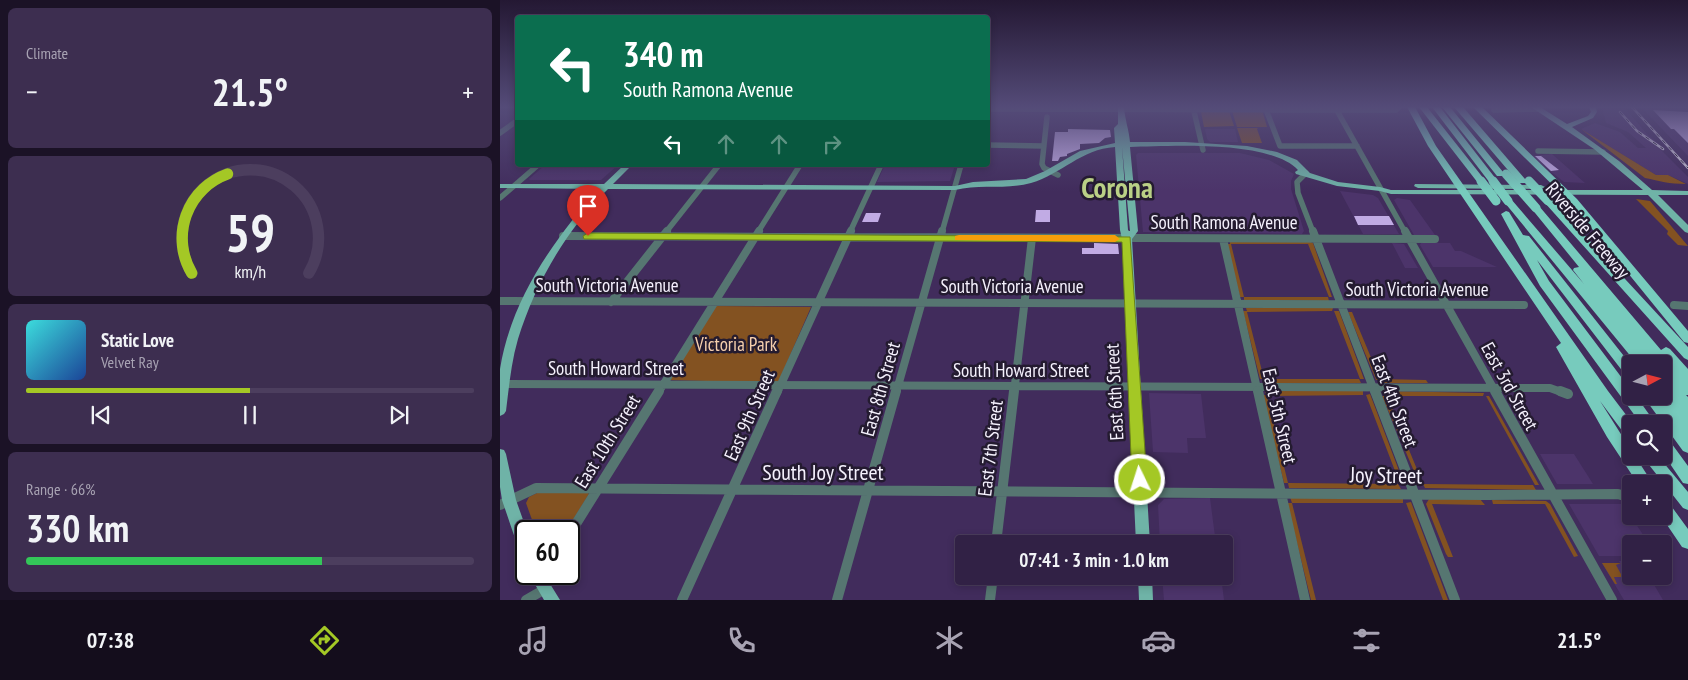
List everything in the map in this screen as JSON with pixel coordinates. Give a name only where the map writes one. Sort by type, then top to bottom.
[{"type":"highway","points":[[1426,135],[1622,420]]},
{"type":"highway","points":[[1445,135],[1622,362]]},
{"type":"highway","points":[[1458,135],[1493,181],[1510,197],[1534,207],[1688,355]]},
{"type":"highway","points":[[1469,135],[1534,207],[1688,390]]},
{"type":"highway","name":"Riverside Freeway","points":[[1481,135],[1526,181],[1534,207],[1688,377]]},
{"type":"highway","points":[[1506,135],[1564,190],[1688,339]]},
{"type":"highway","points":[[1534,207],[1522,223],[1626,355]]},
{"type":"highway","points":[[1534,207],[1638,355]]},
{"type":"highway","points":[[1534,207],[1647,355]]},
{"type":"highway","points":[[1506,214],[1544,283],[1642,415]]},
{"type":"highway","points":[[1522,274],[1592,402],[1640,475]]},
{"type":"highway","points":[[1672,390],[1688,401]]},
{"type":"highway","points":[[1672,391],[1688,406]]},
{"type":"highway","points":[[1672,393],[1688,418]]},
{"type":"highway","points":[[1655,405],[1688,447]]},
{"type":"highway","points":[[1666,405],[1688,433]]},
{"type":"highway","points":[[1672,455],[1688,478]]},
{"type":"highway","points":[[1656,465],[1688,503]]},
{"type":"highway","points":[[1672,519],[1688,542]]},
{"type":"main road","name":"East 6th Street","points":[[1120,135],[1123,147],[1124,230],[1127,239],[1142,535]]},
{"type":"main road","points":[[1579,135],[1603,152],[1649,190],[1688,230]]},
{"type":"main road","points":[[500,186],[870,187],[1010,190],[1043,182],[1087,151],[1101,146],[1202,148],[1255,152],[1298,172],[1337,184],[1391,192],[1463,190],[1505,186],[1564,190],[1665,190],[1688,187]]},
{"type":"main road","points":[[500,411],[502,384],[512,340],[526,301],[544,266],[563,236],[605,186],[626,167]]},
{"type":"main road","points":[[1463,190],[1510,197],[1564,190]]},
{"type":"main road","points":[[1665,190],[1688,193]]},
{"type":"main road","points":[[500,454],[505,502],[515,525]]},
{"type":"main road","points":[[1145,585],[1146,600]]},
{"type":"street","points":[[1045,135],[1042,164],[1054,173]]},
{"type":"street","points":[[1199,135],[1202,148]]},
{"type":"street","points":[[1276,135],[1280,146],[1357,146]]},
{"type":"street","name":"East 3rd Street","points":[[1351,135],[1612,600]]},
{"type":"street","points":[[990,146],[1044,146]]},
{"type":"street","points":[[1538,150],[1603,152]]},
{"type":"street","points":[[500,198],[536,167]]},
{"type":"street","points":[[611,302],[717,167]]},
{"type":"street","name":"East 10th Street","points":[[578,520],[799,167]]},
{"type":"street","name":"East 9th Street","points":[[682,600],[880,167]]},
{"type":"street","name":"East 8th Street","points":[[837,600],[960,167]]},
{"type":"street","name":"East 4th Street","points":[[1306,173],[1296,182],[1296,188],[1455,600]]},
{"type":"street","name":"South Ramona Avenue","points":[[563,236],[1435,239]]},
{"type":"street","name":"East 7th Street","points":[[997,535],[1032,238]]},
{"type":"street","name":"East 5th Street","points":[[1223,238],[1305,600]]},
{"type":"street","name":"South Victoria Avenue","points":[[500,301],[1524,306]]},
{"type":"street","points":[[1674,306],[1688,306]]},
{"type":"street","name":"South Howard Street","points":[[502,384],[1550,388],[1568,394]]},
{"type":"street","name":"South Joy Street","points":[[505,502],[536,488],[597,490],[1140,492]]},
{"type":"street","name":"Joy Street","points":[[1140,492],[1622,495]]},
{"type":"street","points":[[526,600],[543,585]]},
{"type":"street","points":[[990,600],[991,585]]},
{"type":"shaded area","points":[[1206,135],[1236,135],[1238,142],[1210,142]]},
{"type":"shaded area","points":[[1591,135],[1623,135],[1638,148],[1646,148],[1631,135],[1648,135],[1660,145],[1657,146],[1688,177],[1688,184],[1668,175],[1656,175]]},
{"type":"shaded area","points":[[1668,135],[1688,135],[1688,156]]},
{"type":"shaded area","points":[[1138,153],[1240,153],[1269,160],[1294,174],[1291,181],[1291,189],[1304,231],[1302,234],[1143,232],[1136,155]]},
{"type":"shaded area","points":[[1552,154],[1585,183],[1564,182],[1531,156]]},
{"type":"shaded area","points":[[543,167],[616,167],[601,180],[529,179]]},
{"type":"shaded area","points":[[884,167],[954,167],[950,181],[877,182]]},
{"type":"shaded area","points":[[1340,191],[1373,195],[1378,198],[1399,234],[1363,234]]},
{"type":"shaded area","points":[[1397,198],[1410,200],[1435,235],[1414,235],[1394,200]]},
{"type":"shaded area","points":[[1392,243],[1404,244],[1418,268],[1405,268]]},
{"type":"shaded area","points":[[1421,243],[1450,243],[1455,251],[1461,251],[1497,267],[1433,267],[1420,245]]},
{"type":"shaded area","points":[[1149,393],[1201,394],[1206,438],[1187,438],[1188,453],[1153,452]]},
{"type":"shaded area","points":[[1540,454],[1574,454],[1593,484],[1557,484]]},
{"type":"shaded area","points":[[1210,498],[1215,535],[1160,535],[1158,505],[1164,499]]},
{"type":"shaded area","points":[[1569,504],[1622,504],[1622,525],[1637,525],[1643,535],[1622,535],[1622,556],[1599,556]]},
{"type":"shaded area","points":[[1619,561],[1622,561],[1622,585],[1654,585],[1663,600],[1624,600],[1602,563],[1620,563]]},
{"type":"shaded area","points":[[1163,585],[1222,585],[1224,600],[1164,600]]},
{"type":"green space","points":[[1239,135],[1259,135],[1262,143],[1242,143]]},
{"type":"green space","points":[[1589,135],[1656,175],[1668,175],[1686,184],[1645,178]]},
{"type":"green space","points":[[1636,199],[1650,201],[1688,246],[1678,245],[1667,234],[1668,231]]},
{"type":"green space","points":[[1230,241],[1308,241],[1313,243],[1332,297],[1329,297],[1308,244],[1231,244],[1244,297],[1240,297],[1227,244],[1230,244]]},
{"type":"green space","points":[[1244,297],[1328,297],[1329,301],[1244,300]]},
{"type":"green space","name":"Victoria Park","points":[[714,306],[811,307],[778,383],[668,380]]},
{"type":"green space","points":[[1246,308],[1333,308],[1332,311],[1247,312],[1264,379],[1260,379],[1243,311],[1247,311]]},
{"type":"green space","points":[[1334,311],[1339,311],[1364,379],[1360,379]]},
{"type":"green space","points":[[1348,312],[1352,312],[1380,379],[1426,380],[1428,383],[1382,383],[1380,380],[1376,380]]},
{"type":"green space","points":[[1264,379],[1359,379],[1361,383],[1265,383]]},
{"type":"green space","points":[[1363,390],[1363,395],[1267,396],[1288,483],[1284,483],[1262,395],[1266,395],[1265,391]]},
{"type":"green space","points":[[1384,391],[1484,393],[1483,396],[1387,396],[1423,484],[1419,483],[1382,396],[1386,396]]},
{"type":"green space","points":[[1370,394],[1404,484],[1400,484],[1366,395]]},
{"type":"green space","points":[[1486,396],[1489,396],[1539,485],[1535,485]]},
{"type":"green space","points":[[1288,483],[1398,484],[1401,489],[1289,488]]},
{"type":"green space","points":[[1423,484],[1533,485],[1536,490],[1425,488]]},
{"type":"green space","points":[[537,493],[589,494],[573,520],[532,520],[526,503],[529,497]]},
{"type":"green space","points":[[1290,497],[1403,497],[1403,503],[1292,503]]},
{"type":"green space","points":[[1429,499],[1480,499],[1485,505],[1432,504],[1453,557],[1448,557],[1446,554],[1426,504]]},
{"type":"green space","points":[[1492,500],[1546,501],[1550,504],[1578,556],[1574,557],[1545,504],[1493,504]]},
{"type":"green space","points":[[1411,502],[1448,600],[1443,600],[1406,503]]},
{"type":"green space","points":[[1287,503],[1292,503],[1316,600],[1311,600]]},
{"type":"green space","points":[[1602,563],[1621,563],[1616,565],[1622,577],[1614,577],[1617,584],[1615,584]]},
{"type":"building","points":[[1055,135],[1111,135],[1111,137],[1105,138],[1099,143],[1080,144],[1080,149],[1067,154],[1067,156],[1060,157],[1058,161],[1052,161]]},
{"type":"building","points":[[1680,135],[1688,135],[1688,143]]},
{"type":"building","points":[[1535,156],[1541,156],[1559,170],[1551,171]]},
{"type":"building","points":[[1036,210],[1050,210],[1050,222],[1035,222]]},
{"type":"building","points":[[866,213],[881,213],[878,222],[862,222]]},
{"type":"building","points":[[1354,216],[1389,216],[1394,225],[1358,225]]},
{"type":"building","points":[[1094,243],[1118,244],[1119,254],[1082,254],[1082,248],[1094,248]]},
{"type":"railway","points":[[1643,135],[1663,149]]},
{"type":"railway","points":[[1658,135],[1688,168]]},
{"type":"slow traffic","points":[[959,238],[1115,239]]},
{"type":"district","name":"Corona","points":[[1117,187]]},
{"type":"route","points":[[588,236],[1127,239],[1140,480]]}]
